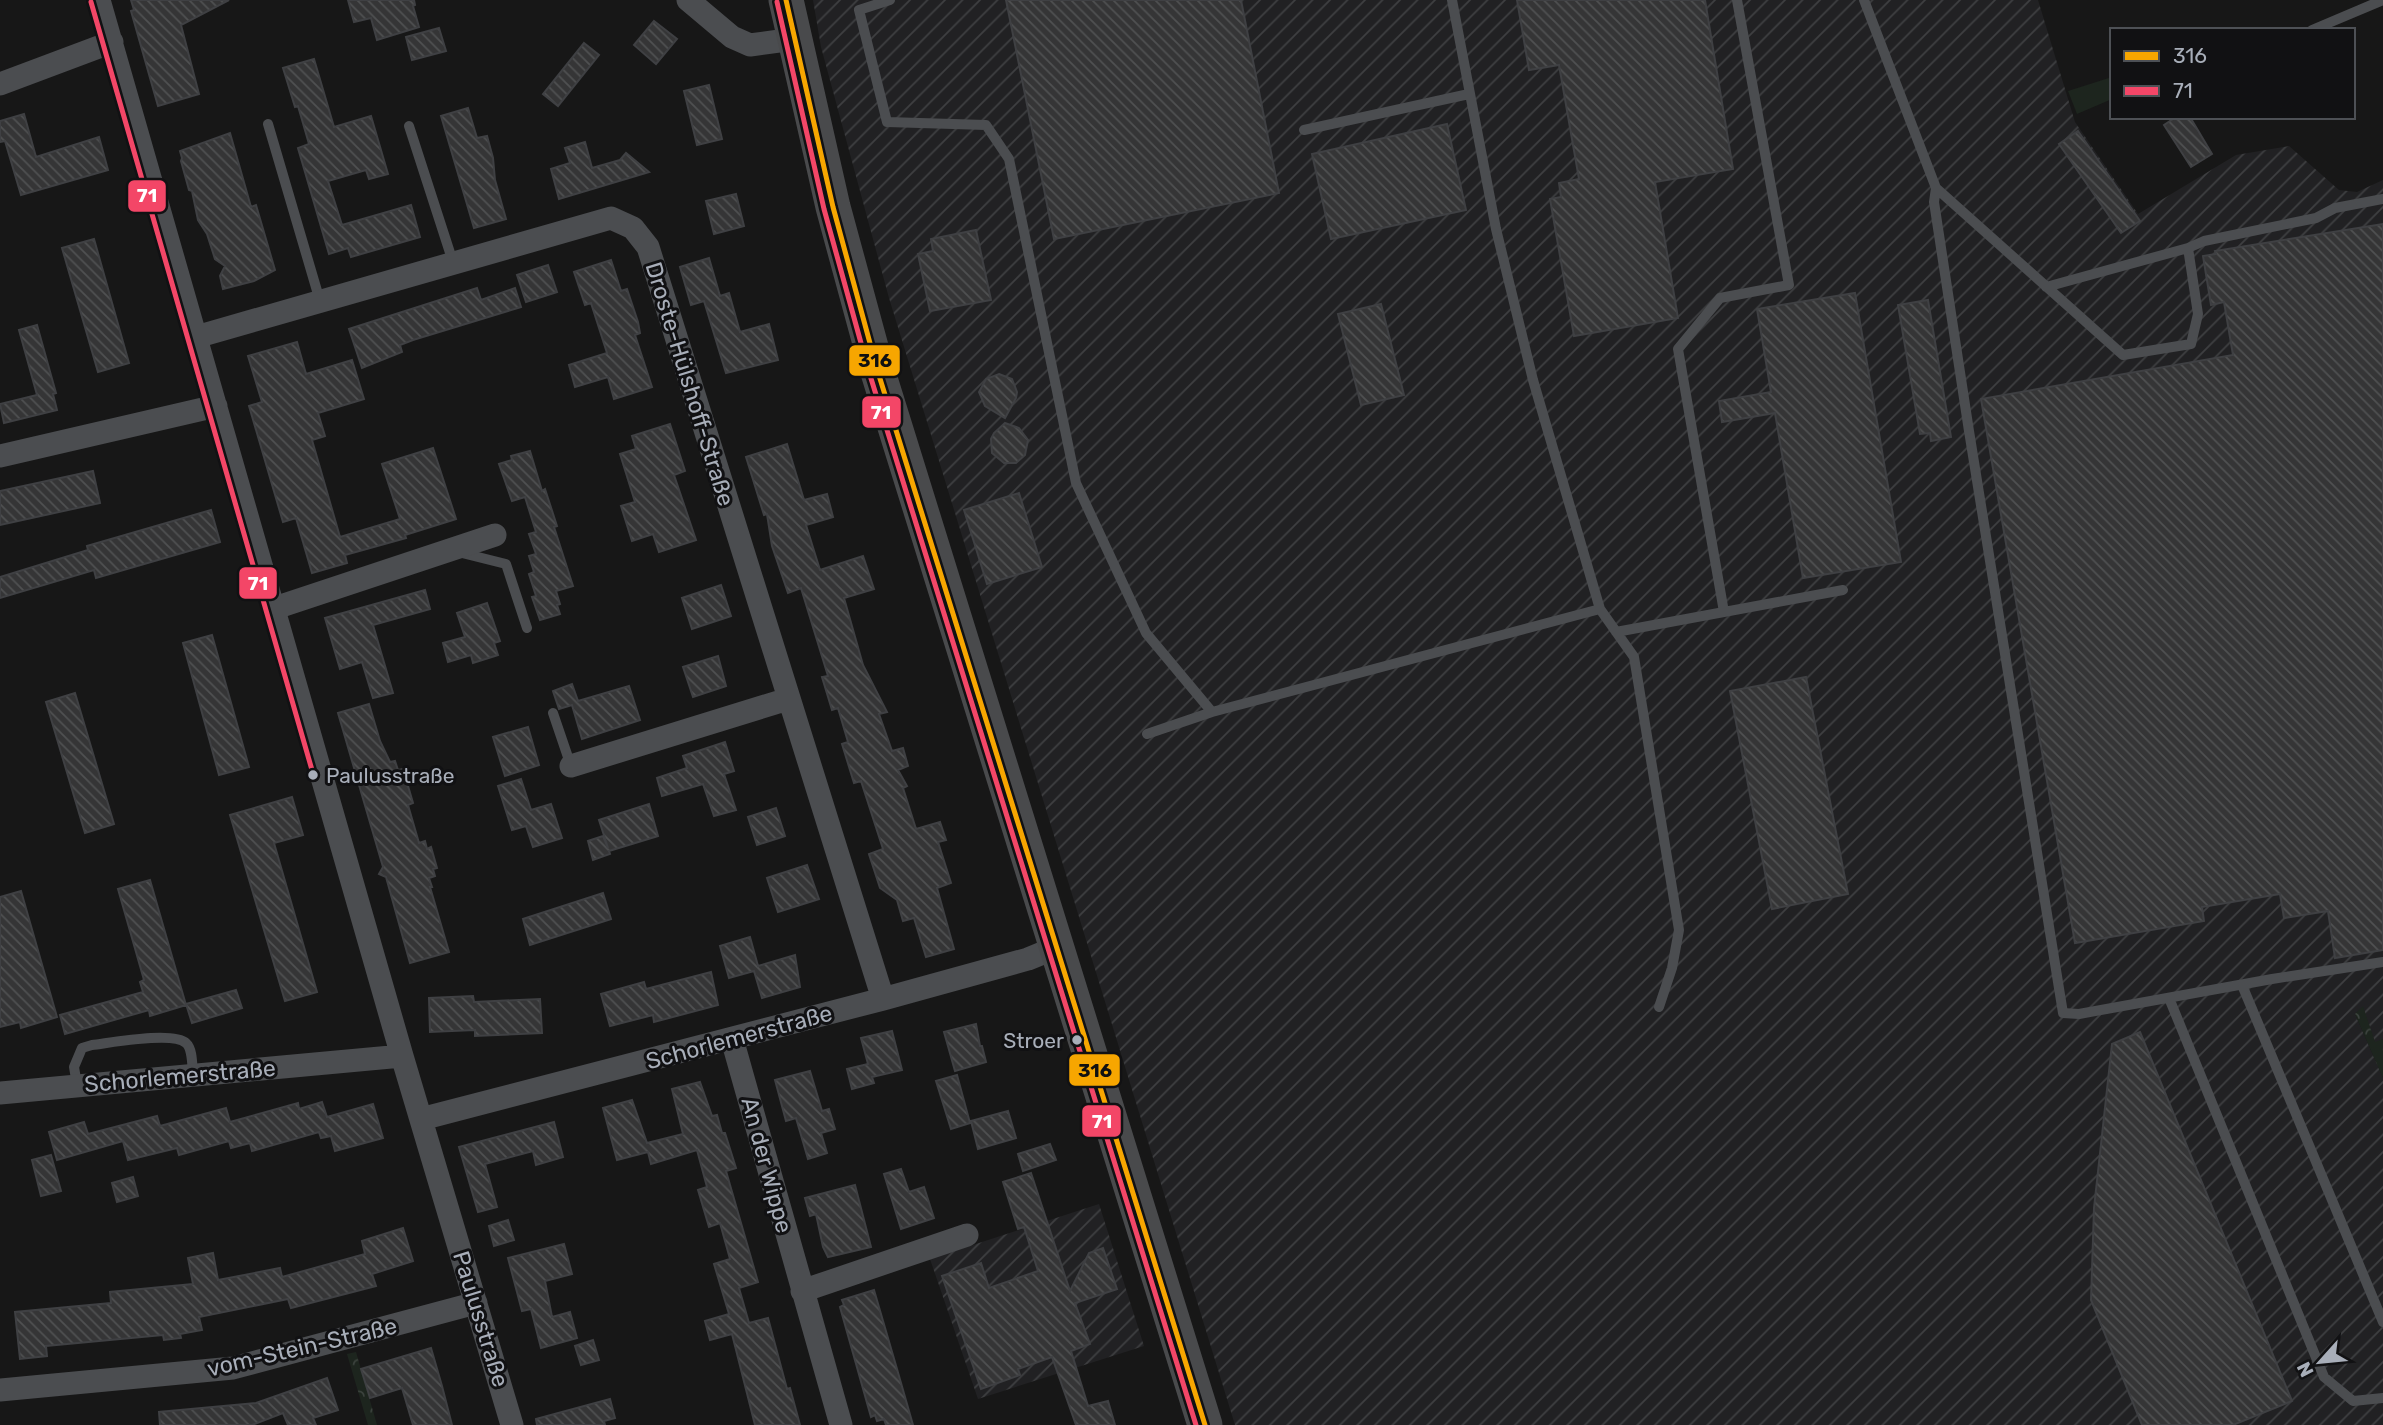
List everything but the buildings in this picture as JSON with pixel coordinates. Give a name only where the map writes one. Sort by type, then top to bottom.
[{"type":"main road","points":[[786,0],[833,207],[877,369],[1205,1425]]},
{"type":"street","name":"Paulusstraße","points":[[99,0],[402,1056],[512,1425]]},
{"type":"street","points":[[696,3],[732,37],[750,45],[794,39]]},
{"type":"street","points":[[0,84],[112,42]]},
{"type":"street","name":"Droste-Hülshoff-Straße","points":[[196,337],[611,218],[633,228],[648,247],[883,999]]},
{"type":"street","points":[[0,456],[216,406]]},
{"type":"street","points":[[275,608],[495,535]]},
{"type":"street","points":[[571,766],[788,699]]},
{"type":"street","name":"Schorlemerstraße","points":[[421,1119],[883,999],[1028,959],[1055,948]]},
{"type":"street","name":"An der Wippe","points":[[732,1039],[841,1425]]},
{"type":"street","name":"Schorlemerstraße","points":[[0,1093],[402,1056]]},
{"type":"street","points":[[802,1292],[967,1235]]},
{"type":"street","name":"vom-Stein-Straße","points":[[0,1390],[233,1368],[476,1303]]},
{"type":"lane","points":[[890,0],[859,10],[887,122],[986,125],[1009,159],[1076,483],[1146,634],[1212,712]]},
{"type":"lane","points":[[1452,0],[1496,229],[1533,380],[1600,610],[1634,657],[1679,930],[1672,968],[1659,1007]]},
{"type":"lane","points":[[1724,612],[1678,349],[1720,298],[1789,285],[1737,0]]},
{"type":"lane","points":[[1864,0],[1936,188],[2123,355],[2191,344],[2198,314],[2188,248]]},
{"type":"lane","points":[[2317,28],[2383,0]]},
{"type":"lane","points":[[1304,130],[1469,94]]},
{"type":"lane","points":[[268,124],[320,301]]},
{"type":"lane","points":[[409,126],[453,262]]},
{"type":"lane","points":[[1936,188],[1934,202],[1969,431],[2063,1013],[2079,1014],[2383,962]]},
{"type":"lane","points":[[2046,287],[2188,248],[2204,241],[2316,218],[2335,208],[2383,199]]},
{"type":"lane","points":[[450,550],[506,564],[527,628]]},
{"type":"lane","points":[[1616,632],[1843,590]]},
{"type":"lane","points":[[1147,734],[1212,712],[1600,610]]},
{"type":"lane","points":[[553,713],[571,766]]},
{"type":"lane","points":[[2242,985],[2383,1322]]},
{"type":"lane","points":[[2169,998],[2324,1377],[2353,1401],[2383,1398]]},
{"type":"lane","points":[[77,1085],[74,1067],[82,1048],[165,1038],[187,1043],[193,1075]]},
{"type":"shaded area","points":[[813,0],[2038,0],[2075,122],[2138,214],[2236,155],[2289,146],[2339,190],[2357,192],[2383,180],[2383,1039],[2375,1043],[2363,1007],[2355,1014],[2383,1078],[2383,1425],[1235,1425],[889,298],[821,47]]},
{"type":"shaded area","points":[[1099,1204],[1144,1346],[978,1399],[930,1259]]},
{"type":"green space","points":[[2110,78],[2110,100],[2077,114],[2068,91]]},
{"type":"green space","points":[[2363,1006],[2375,1042],[2383,1039],[2383,1078],[2355,1014]]},
{"type":"green space","points":[[356,1352],[377,1425],[368,1425],[347,1354]]},
{"type":"transit line","name":"316","points":[[786,0],[833,207],[877,369],[1205,1425]]},
{"type":"transit line","name":"71","points":[[91,2],[314,777]]},
{"type":"transit line","name":"71","points":[[777,2],[824,209],[869,372],[1196,1425]]},
{"type":"place","name":"Paulusstraße","points":[[313,775]]},
{"type":"place","name":"Stroer","points":[[1077,1040]]}]
